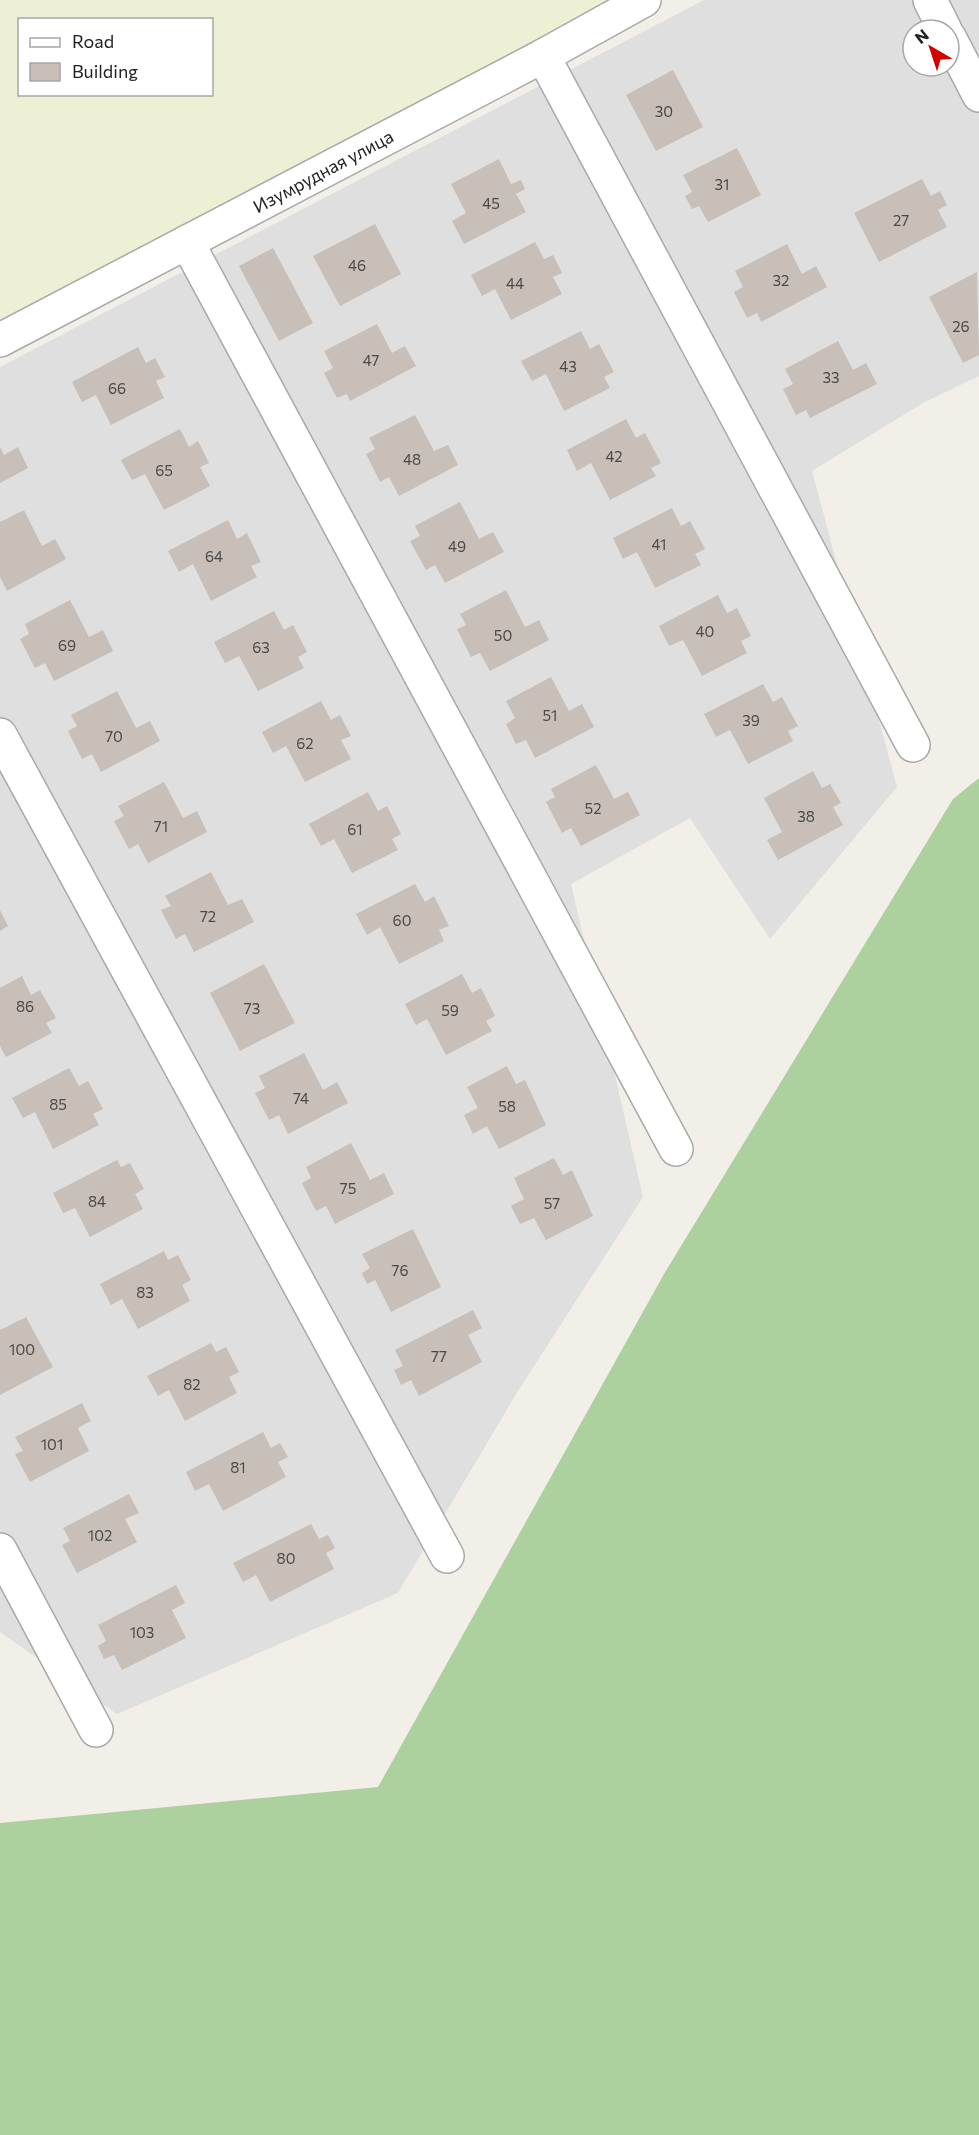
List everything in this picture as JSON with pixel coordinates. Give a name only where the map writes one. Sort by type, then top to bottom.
[{"type":"street","name":"Изумрудная улица","points":[[0,340],[543,56],[644,0]]},
{"type":"street","points":[[930,0],[939,18]]},
{"type":"street","points":[[543,56],[913,745]]},
{"type":"street","points":[[961,60],[979,95]]},
{"type":"street","points":[[187,242],[676,1149]]},
{"type":"street","points":[[0,735],[447,1556]]},
{"type":"street","points":[[0,1550],[96,1730]]},
{"type":"shaded area","points":[[704,0],[979,0],[979,376],[923,403],[812,471],[897,787],[770,939],[690,818],[571,884],[643,1197],[518,1391],[398,1593],[117,1714],[0,1632],[0,367]]},
{"type":"green space","points":[[0,0],[620,0],[0,323]]},
{"type":"green space","points":[[979,778],[979,2135],[0,2135],[0,1823],[378,1787],[664,1274],[953,799]]},
{"type":"building","points":[[673,70],[703,127],[656,151],[626,95]]},
{"type":"building","points":[[737,148],[761,195],[708,222],[699,206],[692,209],[685,196],[692,192],[683,175]]},
{"type":"building","points":[[499,159],[511,184],[521,180],[525,189],[516,194],[526,212],[464,244],[452,221],[466,213],[451,184]]},
{"type":"building","points":[[922,179],[931,196],[940,191],[947,205],[938,210],[947,227],[879,262],[854,213]]},
{"type":"building","points":[[375,224],[401,274],[340,306],[313,256]]},
{"type":"building","points":[[535,242],[544,259],[553,255],[562,273],[553,277],[562,294],[511,320],[495,289],[482,296],[471,275]]},
{"type":"building","points":[[787,244],[802,274],[816,266],[827,287],[761,322],[757,313],[747,318],[734,292],[743,287],[735,271]]},
{"type":"building","points":[[273,248],[313,323],[279,341],[239,266]]},
{"type":"building","points":[[977,272],[979,355],[963,363],[929,297]]},
{"type":"building","points":[[377,324],[392,353],[405,346],[416,366],[350,401],[347,394],[337,398],[324,373],[333,368],[324,351]]},
{"type":"building","points":[[581,331],[590,349],[599,344],[614,372],[604,377],[610,388],[564,411],[546,374],[532,381],[521,361]]},
{"type":"building","points":[[838,341],[853,370],[866,363],[877,384],[810,418],[806,410],[796,415],[783,389],[793,384],[785,369]]},
{"type":"building","points":[[138,347],[146,363],[155,358],[165,377],[156,381],[164,398],[111,425],[96,395],[82,402],[72,382]]},
{"type":"building","points":[[415,415],[434,451],[448,445],[458,465],[399,496],[389,477],[380,482],[366,454],[375,449],[369,438]]},
{"type":"building","points":[[626,419],[636,438],[645,433],[661,463],[651,468],[656,476],[610,500],[591,463],[577,471],[567,450]]},
{"type":"building","points":[[180,429],[189,447],[198,441],[209,463],[200,467],[210,486],[164,510],[145,474],[132,480],[121,460]]},
{"type":"building","points":[[0,447],[4,455],[18,447],[28,468],[0,483]]},
{"type":"building","points":[[460,502],[479,539],[493,532],[504,552],[445,583],[435,565],[426,570],[410,541],[420,536],[415,526]]},
{"type":"building","points":[[672,508],[681,526],[690,521],[705,549],[695,554],[701,565],[655,588],[637,552],[623,559],[613,538]]},
{"type":"building","points":[[24,510],[42,546],[55,539],[66,559],[7,591],[0,577],[0,522]]},
{"type":"building","points":[[228,520],[237,539],[247,533],[261,562],[251,566],[257,577],[211,601],[193,564],[179,572],[168,551]]},
{"type":"building","points":[[506,590],[525,627],[539,620],[549,640],[490,671],[480,653],[471,657],[457,629],[466,625],[460,614]]},
{"type":"building","points":[[718,595],[727,613],[737,608],[751,636],[741,641],[747,653],[702,676],[683,640],[669,646],[659,626]]},
{"type":"building","points":[[70,600],[89,637],[103,630],[113,651],[54,681],[45,663],[35,668],[20,639],[29,634],[25,624]]},
{"type":"building","points":[[274,611],[284,630],[293,625],[307,652],[298,657],[304,668],[258,691],[239,656],[225,663],[214,642]]},
{"type":"building","points":[[551,677],[569,711],[582,704],[594,727],[535,758],[526,740],[516,744],[506,724],[515,718],[506,701]]},
{"type":"building","points":[[763,684],[773,702],[782,697],[798,726],[788,731],[793,741],[748,764],[730,730],[716,737],[704,714]]},
{"type":"building","points":[[117,691],[136,728],[150,721],[160,741],[101,772],[92,754],[82,759],[68,731],[77,726],[71,715]]},
{"type":"building","points":[[321,701],[331,720],[340,715],[351,736],[341,740],[351,759],[305,782],[286,746],[273,753],[262,732]]},
{"type":"building","points":[[596,765],[614,799],[628,792],[640,815],[581,846],[571,828],[562,833],[546,802],[555,797],[551,789]]},
{"type":"building","points":[[813,771],[822,788],[830,784],[841,803],[833,807],[843,825],[778,860],[767,840],[782,832],[764,798]]},
{"type":"building","points":[[164,782],[183,818],[197,811],[207,832],[148,863],[138,844],[129,849],[114,821],[124,816],[118,806]]},
{"type":"building","points":[[368,792],[378,811],[387,806],[401,834],[392,839],[398,850],[352,873],[334,839],[321,846],[309,824]]},
{"type":"building","points":[[211,872],[228,905],[242,899],[254,922],[194,952],[185,934],[176,939],[161,910],[171,906],[165,896]]},
{"type":"building","points":[[415,884],[425,902],[434,896],[449,926],[439,930],[444,941],[399,964],[380,927],[367,935],[356,914]]},
{"type":"building","points":[[0,910],[8,926],[0,931]]},
{"type":"building","points":[[264,964],[295,1023],[240,1051],[210,993]]},
{"type":"building","points":[[462,974],[472,993],[481,988],[495,1016],[486,1021],[492,1031],[446,1055],[427,1019],[416,1025],[405,1004]]},
{"type":"building","points":[[22,976],[31,995],[40,990],[56,1018],[46,1023],[52,1033],[6,1057],[0,1046],[0,988]]},
{"type":"building","points":[[304,1053],[323,1090],[337,1082],[348,1103],[288,1134],[279,1115],[269,1120],[255,1093],[265,1088],[259,1076]]},
{"type":"building","points":[[507,1066],[516,1084],[525,1080],[546,1125],[499,1149],[487,1126],[473,1134],[464,1115],[478,1108],[467,1087]]},
{"type":"building","points":[[69,1068],[79,1086],[88,1081],[103,1109],[93,1114],[99,1125],[53,1149],[35,1112],[23,1118],[12,1098]]},
{"type":"building","points":[[351,1143],[370,1180],[384,1173],[394,1194],[335,1224],[326,1206],[316,1211],[302,1183],[311,1178],[306,1167]]},
{"type":"building","points":[[554,1158],[563,1175],[572,1170],[593,1216],[546,1240],[534,1218],[520,1224],[511,1206],[524,1199],[514,1178]]},
{"type":"building","points":[[117,1160],[121,1167],[130,1163],[144,1189],[135,1194],[143,1209],[90,1237],[75,1208],[63,1213],[53,1193]]},
{"type":"building","points":[[413,1229],[441,1287],[391,1312],[375,1280],[367,1284],[362,1273],[370,1268],[362,1254]]},
{"type":"building","points":[[164,1251],[168,1260],[178,1255],[191,1280],[182,1285],[190,1301],[138,1329],[122,1299],[111,1305],[100,1284]]},
{"type":"building","points":[[473,1310],[482,1328],[468,1335],[482,1362],[419,1396],[411,1380],[401,1385],[394,1370],[403,1366],[395,1350]]},
{"type":"building","points":[[26,1317],[53,1367],[0,1395],[0,1330]]},
{"type":"building","points":[[211,1343],[216,1352],[226,1347],[239,1372],[229,1377],[237,1393],[185,1421],[169,1390],[158,1396],[147,1376]]},
{"type":"building","points":[[82,1403],[91,1421],[78,1428],[89,1451],[30,1482],[15,1454],[23,1451],[15,1437]]},
{"type":"building","points":[[263,1432],[271,1448],[280,1443],[288,1457],[278,1462],[286,1477],[223,1511],[209,1484],[195,1491],[186,1472]]},
{"type":"building","points":[[129,1494],[139,1513],[125,1519],[137,1542],[77,1573],[62,1545],[70,1541],[63,1528]]},
{"type":"building","points":[[311,1524],[319,1539],[328,1535],[335,1548],[326,1553],[334,1569],[270,1602],[256,1575],[243,1582],[233,1563]]},
{"type":"building","points":[[176,1585],[185,1603],[172,1610],[186,1638],[122,1670],[114,1655],[104,1659],[98,1646],[106,1641],[98,1625]]}]
